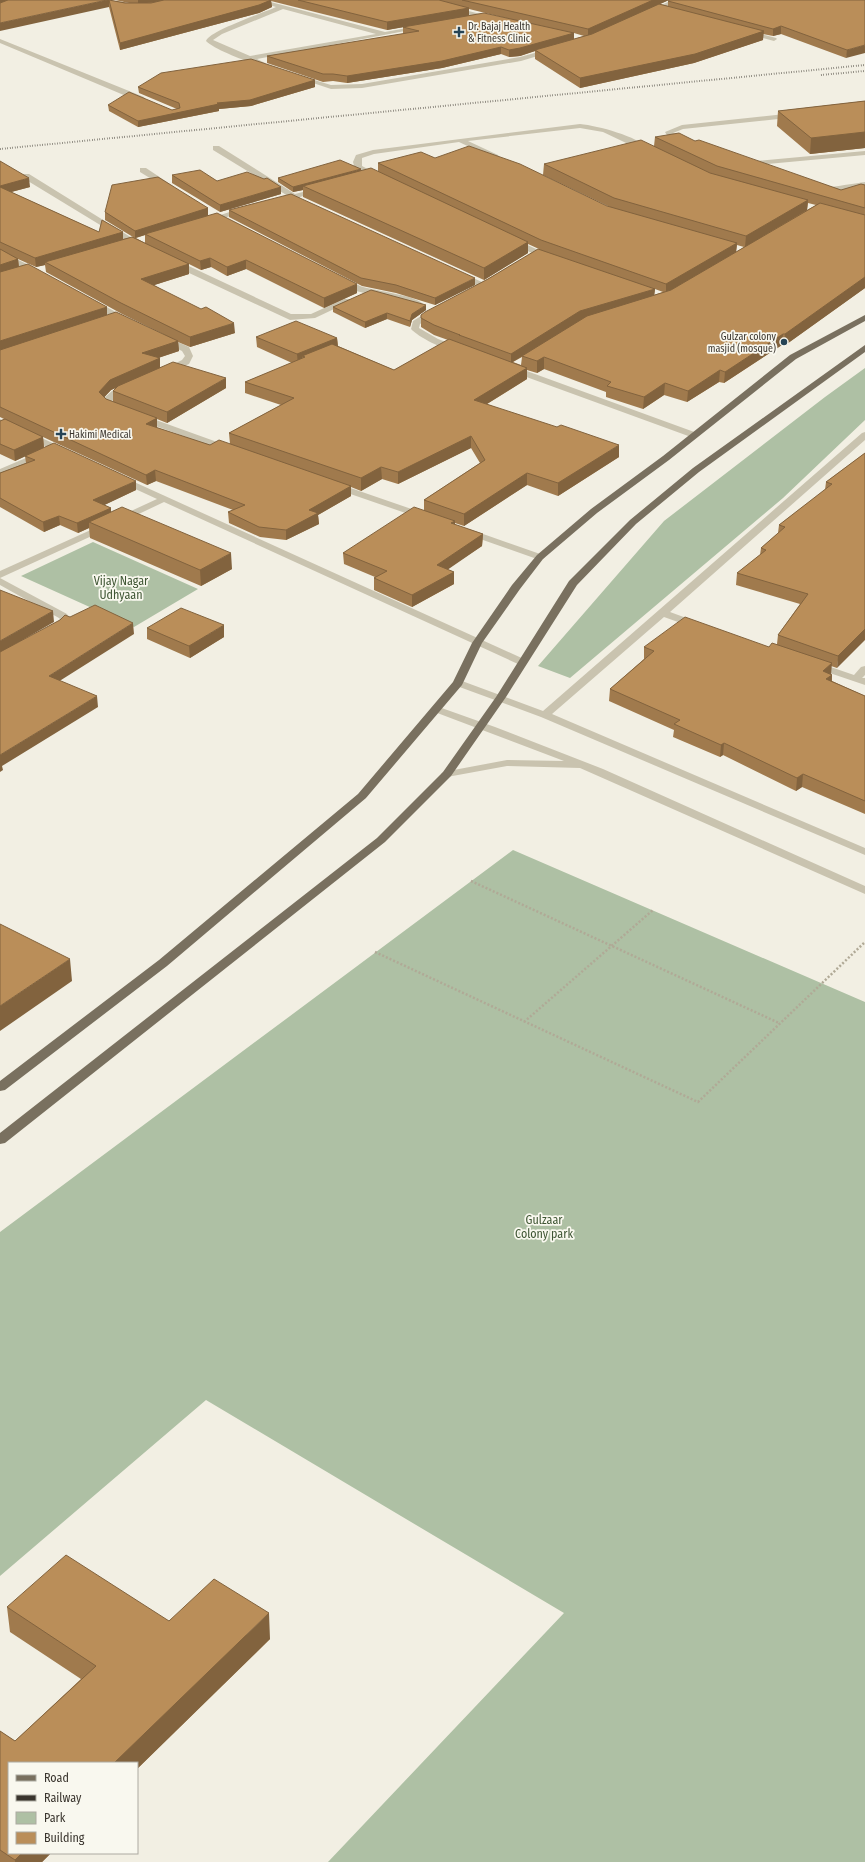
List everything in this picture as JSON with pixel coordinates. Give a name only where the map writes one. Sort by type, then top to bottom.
[{"type":"main road","points":[[0,1087],[164,963],[362,796],[458,683],[477,643],[516,587],[540,557],[594,511],[793,357],[865,318]]},
{"type":"main road","points":[[0,1140],[381,840],[448,774],[501,697],[573,583],[633,522],[696,470],[865,348]]},
{"type":"street","points":[[255,0],[386,34]]},
{"type":"street","points":[[643,15],[678,0]]},
{"type":"street","points":[[267,66],[246,59],[209,41],[210,38],[282,7]]},
{"type":"street","points":[[445,7],[497,20]]},
{"type":"street","points":[[657,9],[671,13]]},
{"type":"street","points":[[467,19],[482,17]]},
{"type":"street","points":[[246,59],[423,27]]},
{"type":"street","points":[[738,30],[774,39]]},
{"type":"street","points":[[2,43],[152,104]]},
{"type":"street","points":[[296,76],[331,87],[362,86],[521,59],[555,50]]},
{"type":"street","points":[[694,145],[675,137],[669,132],[682,127],[804,114]]},
{"type":"street","points":[[386,182],[358,167],[357,162],[359,157],[373,152],[460,140],[590,127],[610,132],[650,151]]},
{"type":"street","points":[[460,140],[502,161]]},
{"type":"street","points":[[216,148],[293,197],[307,203]]},
{"type":"street","points":[[766,172],[741,163],[865,153]]},
{"type":"street","points":[[143,170],[174,190]]},
{"type":"street","points":[[358,179],[372,175]]},
{"type":"street","points":[[26,176],[129,244],[147,249]]},
{"type":"street","points":[[814,188],[830,191],[865,184]]},
{"type":"street","points":[[272,202],[329,187]]},
{"type":"street","points":[[197,223],[251,207]]},
{"type":"street","points":[[206,209],[233,224]]},
{"type":"street","points":[[129,244],[147,238]]},
{"type":"street","points":[[508,239],[533,255],[557,259]]},
{"type":"street","points":[[0,253],[36,270],[49,279]]},
{"type":"street","points":[[169,260],[290,317],[312,316],[368,292]]},
{"type":"street","points":[[15,274],[36,270]]},
{"type":"street","points":[[456,272],[487,283],[470,292]]},
{"type":"street","points":[[338,279],[359,290],[394,296],[440,308],[416,323],[415,329],[435,341],[463,351]]},
{"type":"street","points":[[84,298],[132,323]]},
{"type":"street","points":[[104,322],[118,317]]},
{"type":"street","points":[[152,333],[186,349],[189,356],[186,362],[158,375]]},
{"type":"street","points":[[524,361],[508,368],[694,435]]},
{"type":"street","points":[[136,384],[115,393],[105,402],[128,413],[240,453]]},
{"type":"street","points":[[0,422],[76,457]]},
{"type":"street","points":[[545,715],[663,614],[865,435]]},
{"type":"street","points":[[0,472],[55,448]]},
{"type":"street","points":[[110,473],[477,643],[522,662]]},
{"type":"street","points":[[330,484],[435,520]]},
{"type":"street","points":[[0,575],[164,499]]},
{"type":"street","points":[[458,528],[540,557]]},
{"type":"street","points":[[0,581],[63,616],[65,620],[50,632]]},
{"type":"street","points":[[663,614],[708,628]]},
{"type":"street","points":[[804,661],[860,680],[865,669]]},
{"type":"street","points":[[458,683],[501,697],[545,715],[865,852]]},
{"type":"street","points":[[436,709],[482,725],[587,766],[865,890]]},
{"type":"street","points":[[448,774],[507,763],[587,766]]},
{"type":"path","points":[[471,881],[780,1023]]},
{"type":"path","points":[[524,1022],[653,910]]},
{"type":"path","points":[[375,952],[698,1102],[865,942]]},
{"type":"green space","points":[[865,368],[865,420],[783,498],[570,678],[538,666],[664,521]]},
{"type":"green space","name":"Vijay Nagar Udhyaan","points":[[93,542],[198,589],[134,627],[21,576]]},
{"type":"green space","name":"Gulzaar Colony park","points":[[513,850],[865,1002],[865,1862],[328,1862],[564,1613],[206,1400],[0,1576],[0,1232]]},
{"type":"building","points":[[8,0],[107,0],[0,23],[0,3]]},
{"type":"building","points":[[109,0],[125,3],[151,3],[164,0],[271,0],[259,5],[120,43]]},
{"type":"building","points":[[298,0],[439,0],[469,8],[387,22]]},
{"type":"building","points":[[462,0],[653,0],[588,29]]},
{"type":"building","points":[[865,0],[865,45],[847,50],[781,26],[773,29],[668,1]]},
{"type":"building","points":[[659,4],[764,31],[695,54],[580,78],[535,50],[592,34]]},
{"type":"building","points":[[484,13],[574,33],[520,48],[509,50],[501,47],[442,61],[347,76],[323,74],[267,56],[419,31],[403,27]]},
{"type":"building","points":[[251,59],[315,80],[250,100],[217,103],[219,104],[138,121],[108,105],[129,92],[172,110],[180,108],[179,103],[138,87],[161,73]]},
{"type":"building","points":[[865,101],[865,132],[811,138],[778,111]]},
{"type":"building","points":[[679,133],[695,141],[699,140],[841,190],[861,184],[865,185],[865,208],[717,166],[655,137]]},
{"type":"building","points":[[641,140],[710,173],[808,200],[746,236],[614,198],[544,164]]},
{"type":"building","points":[[469,146],[520,164],[607,206],[737,243],[666,284],[541,240],[378,163],[421,152],[435,158]]},
{"type":"building","points":[[340,160],[361,169],[293,187],[278,178]]},
{"type":"building","points":[[0,161],[29,178],[0,186]]},
{"type":"building","points":[[371,168],[528,242],[484,268],[303,186]]},
{"type":"building","points":[[200,170],[217,181],[247,172],[264,179],[267,178],[281,187],[220,205],[172,175]]},
{"type":"building","points":[[158,177],[208,208],[135,231],[105,212],[112,185]]},
{"type":"building","points":[[0,187],[99,232],[102,220],[123,232],[35,258],[0,242]]},
{"type":"building","points":[[291,194],[475,278],[435,298],[396,285],[361,278],[229,210]]},
{"type":"building","points":[[820,203],[865,215],[865,277],[785,334],[725,372],[720,370],[688,391],[665,383],[644,397],[607,386],[611,382],[544,357],[537,361],[522,356],[587,316],[671,290]]},
{"type":"building","points":[[217,213],[357,284],[324,298],[246,260],[227,267],[210,258],[200,261],[145,234]]},
{"type":"building","points":[[132,237],[189,264],[141,279],[201,309],[206,307],[234,323],[190,337],[121,303],[45,262]]},
{"type":"building","points":[[0,249],[18,259],[0,265]]},
{"type":"building","points":[[538,249],[655,289],[580,311],[511,354],[434,325],[421,318],[421,315],[425,312],[488,279]]},
{"type":"building","points":[[28,264],[107,307],[0,341],[0,272]]},
{"type":"building","points":[[371,290],[426,305],[412,314],[410,321],[387,313],[365,322],[333,307]]},
{"type":"building","points":[[116,312],[178,341],[142,353],[160,358],[110,380],[99,392],[106,399],[157,418],[146,424],[210,445],[219,440],[351,486],[309,510],[318,513],[286,530],[259,527],[228,512],[245,505],[155,470],[146,475],[0,407],[0,350]]},
{"type":"building","points":[[296,321],[337,338],[297,354],[256,337]]},
{"type":"building","points":[[449,339],[527,368],[474,400],[557,427],[561,425],[619,445],[558,483],[527,473],[464,514],[424,500],[485,460],[471,436],[398,472],[381,467],[361,478],[229,433],[294,398],[245,382],[305,357],[302,356],[332,344],[394,370]]},
{"type":"building","points":[[173,362],[226,378],[167,412],[113,391],[118,386]]},
{"type":"building","points":[[5,419],[43,437],[14,450],[0,444],[0,421]]},
{"type":"building","points":[[54,443],[136,481],[93,500],[111,508],[77,523],[59,516],[43,522],[0,498],[0,473],[35,460],[25,456]]},
{"type":"building","points":[[865,453],[865,629],[838,656],[778,635],[808,594],[737,573],[766,550],[761,548],[785,527],[779,525],[832,484],[826,482]]},
{"type":"building","points":[[122,507],[231,553],[200,570],[89,522]]},
{"type":"building","points":[[414,507],[455,521],[451,523],[483,534],[437,565],[454,572],[412,595],[374,578],[387,571],[343,553]]},
{"type":"building","points":[[0,590],[53,611],[0,641]]},
{"type":"building","points":[[95,605],[133,623],[49,676],[97,696],[0,755],[0,652],[60,620],[65,615],[70,617]]},
{"type":"building","points":[[181,608],[224,625],[189,646],[147,628]]},
{"type":"building","points":[[685,617],[769,647],[772,643],[832,663],[823,671],[832,675],[826,679],[865,696],[865,801],[803,774],[797,778],[724,743],[721,745],[674,724],[680,720],[610,689],[654,651],[644,647]]},
{"type":"building","points":[[0,924],[70,959],[0,1006]]},
{"type":"building","points":[[66,1555],[169,1621],[214,1579],[269,1613],[115,1762],[8,1762],[8,1854],[21,1854],[15,1860],[0,1850],[0,1731],[15,1741],[96,1666],[7,1607]]},
{"type":"railway","points":[[0,149],[865,65]]},
{"type":"railway","points":[[821,75],[865,71]]},
{"type":"place","name":"Dr. Bajaj Health & Fitness Clinic","points":[[459,32]]},
{"type":"place","name":"Gulzar colony masjid (mosque)","points":[[784,342]]},
{"type":"place","name":"Hakimi Medical","points":[[61,434]]}]
